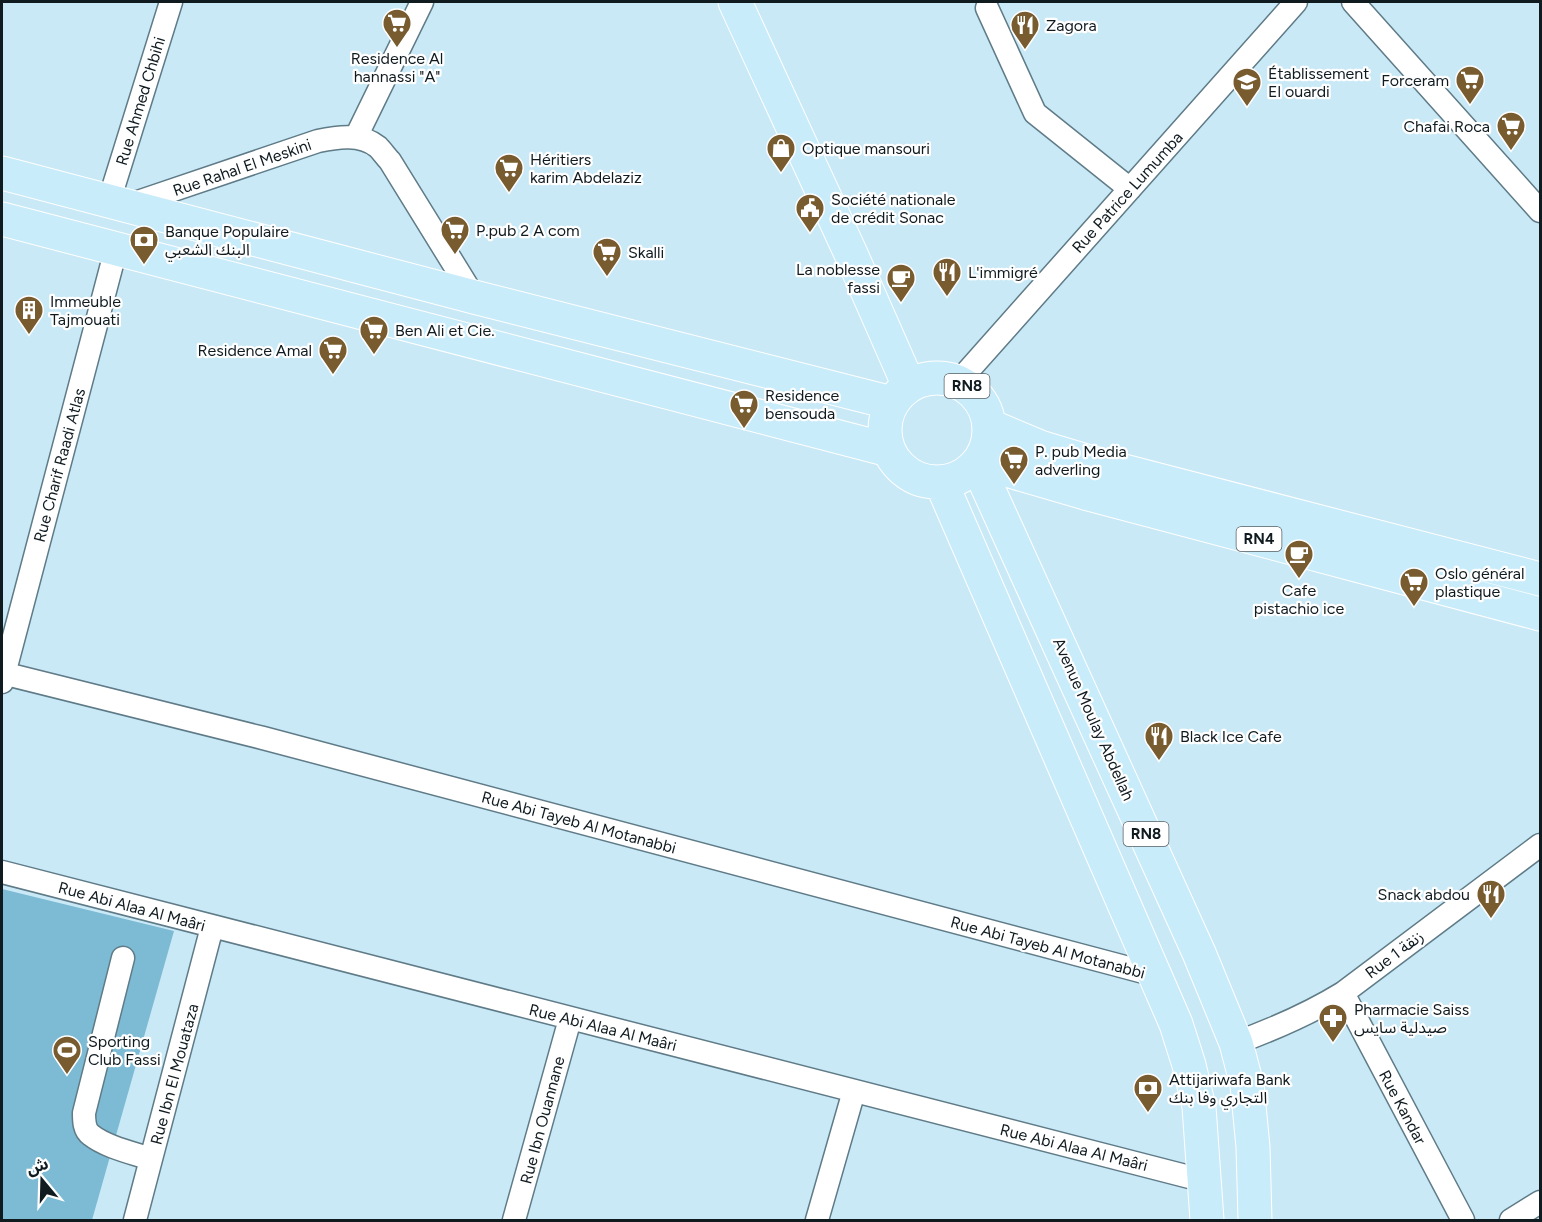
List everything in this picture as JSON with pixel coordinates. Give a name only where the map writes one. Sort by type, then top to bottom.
[{"type":"main road","points":[[735,2],[851,254],[900,394],[884,426],[885,438],[895,461],[915,478],[941,482],[954,480],[978,463],[988,445],[990,426]]},
{"type":"main road","points":[[2,173],[474,297],[900,394]]},
{"type":"main road","points":[[2,219],[889,450]]},
{"type":"main road","name":"RN8","points":[[900,394],[933,377],[946,377],[958,381],[975,392],[986,407],[990,426]]},
{"type":"main road","name":"RN4","points":[[990,426],[1040,447],[1094,463],[1540,579]]},
{"type":"main road","name":"RN4","points":[[978,463],[1540,614]]},
{"type":"main road","name":"Avenue Moulay Abdellah","points":[[978,463],[1194,942],[1236,1043],[1246,1084],[1253,1147],[1255,1221]]},
{"type":"main road","name":"RN8","points":[[941,482],[1176,1024],[1199,1107],[1207,1221]]},
{"type":"street","name":"Rue Ahmed Chbihi","points":[[119,203],[171,2]]},
{"type":"street","points":[[422,2],[356,137],[377,146],[390,161],[474,297]]},
{"type":"street","name":"Rue Patrice Lumumba","points":[[958,381],[1296,2]]},
{"type":"street","points":[[1353,2],[1540,211]]},
{"type":"street","points":[[987,8],[1035,113],[1130,189]]},
{"type":"street","name":"Rue Rahal El Meskini","points":[[119,203],[318,141],[338,137],[356,137]]},
{"type":"street","name":"Rue Charif Raadi Atlas","points":[[2,676],[116,249]]},
{"type":"street","name":"Rue Abi Tayeb Al Motanabbi","points":[[2,676],[263,738],[1155,975]]},
{"type":"street","name":"Rue 1 زنقة","points":[[1236,1043],[1313,1011],[1343,993],[1540,845]]},
{"type":"street","name":"Rue Abi Alaa Al Maâri","points":[[2,872],[1205,1181]]},
{"type":"street","name":"Rue Ibn El Mouataza","points":[[135,1221],[212,927]]},
{"type":"street","points":[[123,958],[84,1113],[84,1123],[89,1135],[151,1159]]},
{"type":"street","name":"Rue Kandar","points":[[1343,993],[1463,1221]]},
{"type":"street","name":"Rue Ibn Ouannane","points":[[514,1221],[570,1019]]},
{"type":"street","points":[[817,1221],[854,1091]]},
{"type":"street","points":[[1510,1221],[1540,1202]]},
{"type":"shaded area","name":"Sporting Club Fassi","points":[[2,889],[174,931],[92,1220],[2,1220]]},
{"type":"place","name":"Residence Al hannassi \"A\"","points":[[397,48]]},
{"type":"place","name":"Zagora","points":[[1025,50]]},
{"type":"place","name":"Forceram","points":[[1470,106]]},
{"type":"place","name":"Établissement El ouardi","points":[[1247,108]]},
{"type":"place","name":"Chafai Roca","points":[[1511,152]]},
{"type":"place","name":"Optique mansouri","points":[[781,174]]},
{"type":"place","name":"Héritiers karim Abdelaziz","points":[[509,194]]},
{"type":"place","name":"Société nationale de crédit Sonac","points":[[810,234]]},
{"type":"place","name":"P.pub 2 A com","points":[[455,256]]},
{"type":"place","name":"Banque Populaire البنك الشعبي","points":[[144,266]]},
{"type":"place","name":"Skalli","points":[[607,278]]},
{"type":"place","name":"L'immigré","points":[[947,298]]},
{"type":"place","name":"La noblesse fassi","points":[[901,304]]},
{"type":"place","name":"Immeuble Tajmouati","points":[[29,336]]},
{"type":"place","name":"Ben Ali et Cie.","points":[[374,356]]},
{"type":"place","name":"Residence Amal","points":[[333,376]]},
{"type":"place","name":"Residence bensouda","points":[[744,430]]},
{"type":"place","name":"P. pub Media adverling","points":[[1014,486]]},
{"type":"place","name":"Cafe pistachio ice","points":[[1299,580]]},
{"type":"place","name":"Oslo général plastique","points":[[1414,608]]},
{"type":"place","name":"Black Ice Cafe","points":[[1159,762]]},
{"type":"place","name":"Snack abdou","points":[[1491,920]]},
{"type":"place","name":"Pharmacie Saiss صيدلية سايس","points":[[1333,1044]]},
{"type":"place","name":"Sporting Club Fassi","points":[[67,1076]]},
{"type":"place","name":"Attijariwafa Bank التجاري وفا بنك","points":[[1148,1114]]}]
